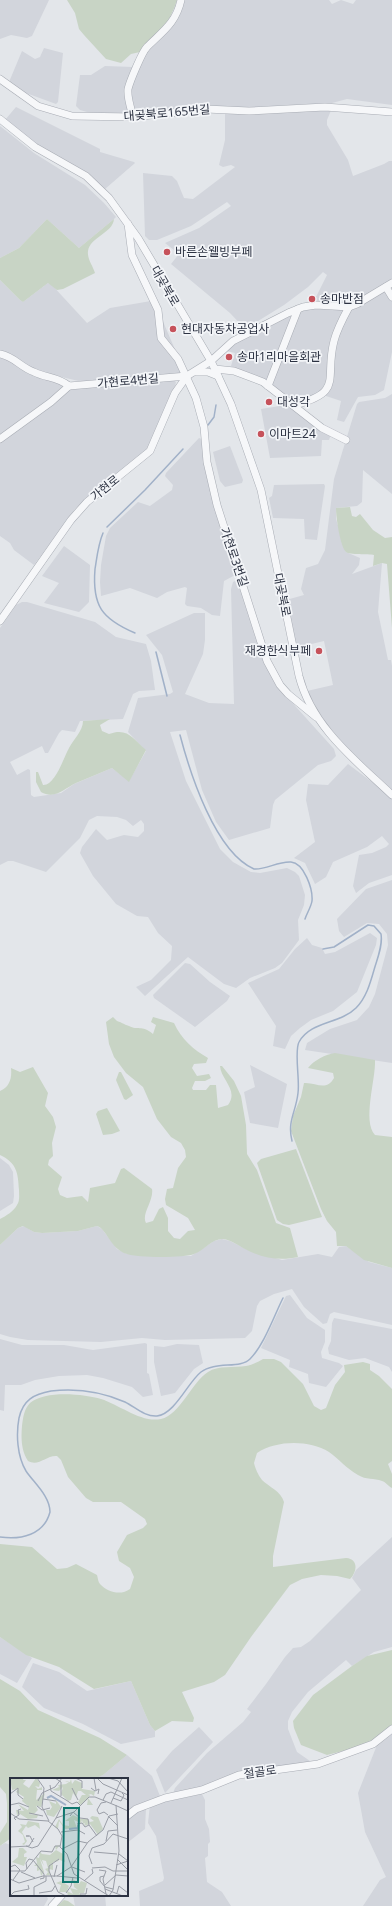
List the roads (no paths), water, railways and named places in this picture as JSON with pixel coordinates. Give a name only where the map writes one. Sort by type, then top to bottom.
[{"type":"street","points":[[133,117],[129,99],[129,86],[145,50],[165,31],[174,19],[179,10],[181,0]]},
{"type":"street","name":"대곶북로165번길","points":[[0,79],[27,100],[49,110],[72,116],[133,117],[206,109],[249,111],[325,107],[392,112]]},
{"type":"street","name":"대곶북로","points":[[0,119],[35,146],[86,176],[110,198],[127,222],[211,361],[231,404],[261,490],[298,676],[305,696],[318,719],[344,750],[392,795]]},
{"type":"street","name":"대곶북로","points":[[127,222],[132,255],[158,310],[161,338],[178,359],[187,376]]},
{"type":"street","points":[[294,405],[313,399],[321,395],[327,389],[331,378],[333,342],[349,307],[358,304],[389,285],[392,297]]},
{"type":"street","name":"가현로","points":[[0,622],[71,520],[87,502],[150,451],[175,393],[187,376],[211,361],[238,338],[298,309],[322,305],[349,307]]},
{"type":"street","points":[[268,386],[298,309]]},
{"type":"street","points":[[193,372],[200,364],[203,348]]},
{"type":"street","points":[[0,354],[12,357],[33,372],[58,379],[70,386],[51,402],[0,439]]},
{"type":"street","points":[[193,372],[217,373],[234,371],[263,382],[322,428],[346,440]]},
{"type":"street","name":"가현로4번길","points":[[70,386],[187,376]]},
{"type":"street","name":"가현로3번길","points":[[187,376],[196,398],[204,427],[207,462],[217,505],[267,661],[277,679],[288,694],[318,719]]},
{"type":"street","name":"절골로","points":[[128,1815],[136,1809],[165,1798],[202,1790],[239,1774],[318,1764],[374,1744],[392,1729]]},
{"type":"street","points":[[52,1906],[61,1896]]},
{"type":"waterway","points":[[208,425],[214,417],[216,405]]},
{"type":"waterway","points":[[107,527],[145,490],[183,449]]},
{"type":"waterway","points":[[103,533],[95,569],[95,593],[102,610],[107,616],[114,622],[135,633]]},
{"type":"waterway","points":[[156,652],[167,696]]},
{"type":"waterway","points":[[180,735],[190,770],[206,810],[227,846],[240,860],[254,869],[291,862],[296,863],[304,872],[307,877],[312,896],[312,901],[305,919]]},
{"type":"waterway","points":[[292,1141],[291,1122],[297,1100],[297,1052],[299,1042],[310,1030],[342,1017],[356,1008],[365,995],[371,980],[380,948],[381,934],[374,926],[368,925],[334,947],[323,949]]},
{"type":"waterway","points":[[0,1537],[16,1538],[31,1534],[43,1526],[50,1512],[45,1495],[26,1471],[19,1452],[19,1418],[26,1402],[34,1396],[51,1391],[79,1390],[116,1398],[148,1415],[157,1416],[164,1414],[170,1410],[201,1372],[213,1367],[240,1364],[250,1359],[260,1346],[283,1298]]},
{"type":"place","name":"바른손웰빙부페","points":[[167,252]]},
{"type":"place","name":"송마반점","points":[[312,299]]},
{"type":"place","name":"현대자동차공업사","points":[[173,329]]},
{"type":"place","name":"송마1리마을회관","points":[[229,357]]},
{"type":"place","name":"대성각","points":[[269,402]]},
{"type":"place","name":"이마트24","points":[[261,434]]},
{"type":"place","name":"재경한식부페","points":[[319,651]]}]
